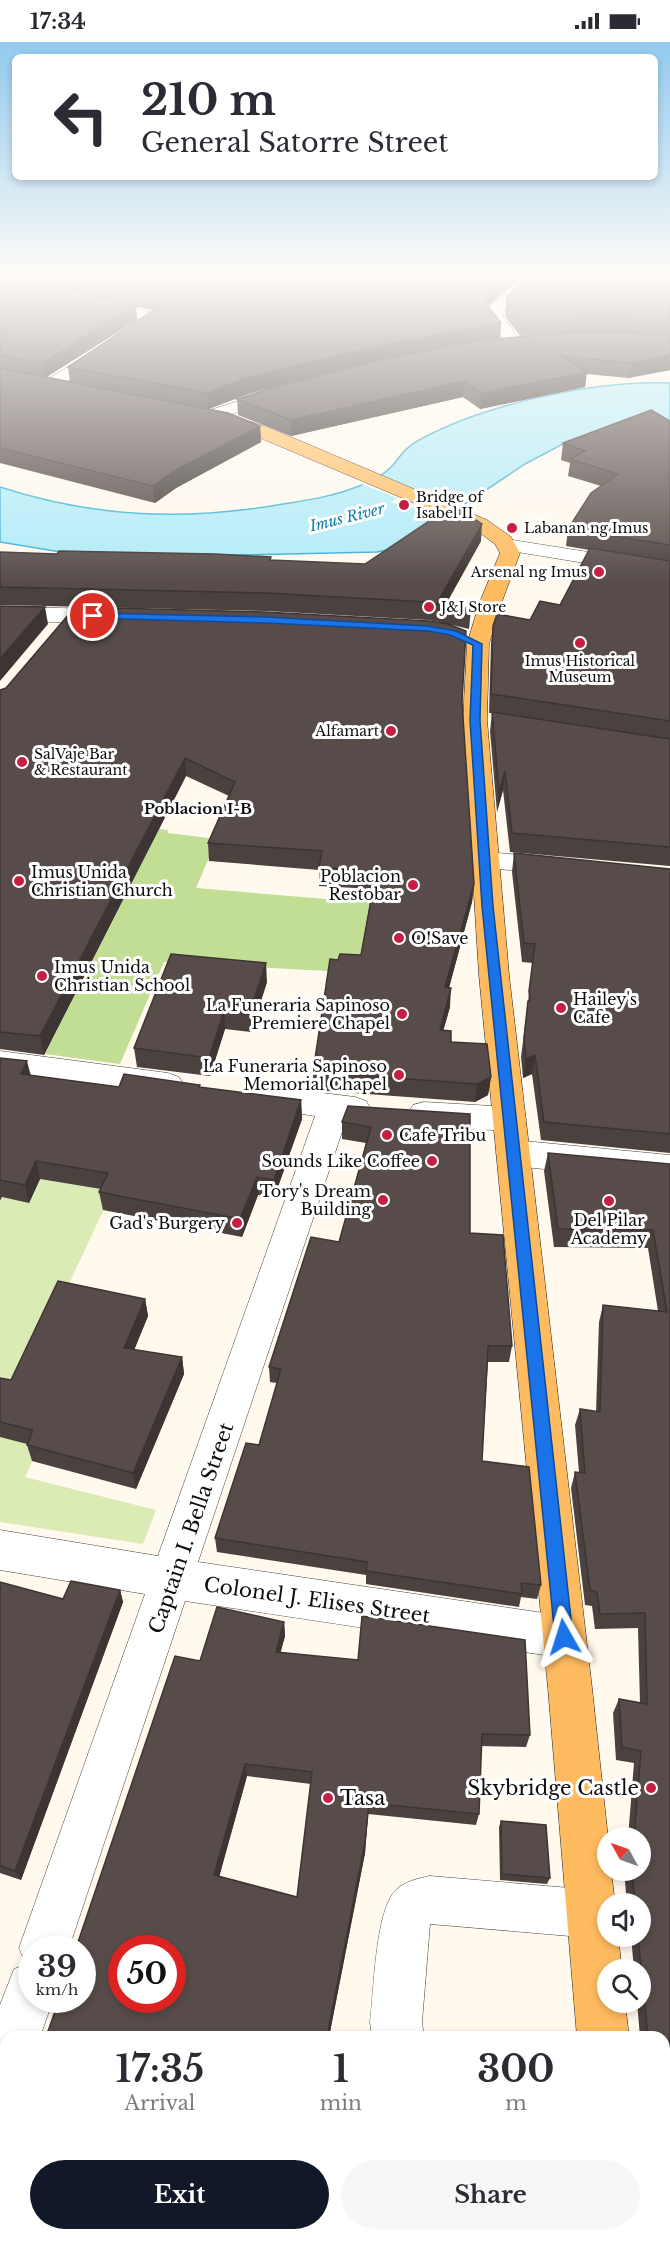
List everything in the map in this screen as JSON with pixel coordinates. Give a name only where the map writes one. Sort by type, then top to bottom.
[{"type":"main road","points":[[30,382],[72,392]]},
{"type":"main road","points":[[189,412],[258,430],[480,524],[499,537],[510,553],[475,626],[487,722],[485,860],[513,1153],[593,1914],[603,2031]]},
{"type":"street","points":[[48,387],[60,380]]},
{"type":"street","points":[[210,416],[248,402],[295,389]]},
{"type":"street","points":[[506,545],[670,571]]},
{"type":"street","points":[[0,614],[128,617]]},
{"type":"street","points":[[56,634],[71,615]]},
{"type":"street","points":[[485,860],[586,870]]},
{"type":"street","points":[[0,1062],[196,1089]]},
{"type":"street","points":[[231,1094],[334,1107],[510,1119]]},
{"type":"street","name":"Captain I. Bella Street","points":[[49,1935],[334,1107]]},
{"type":"street","points":[[513,1153],[670,1168]]},
{"type":"street","name":"Colonel J. Elises Street","points":[[0,1550],[173,1579],[564,1637]]},
{"type":"street","points":[[397,2031],[396,2022],[407,1915],[412,1906],[420,1901],[593,1914]]},
{"type":"street","points":[[16,2031],[23,2013]]},
{"type":"green space","points":[[159,829],[168,830],[168,833],[217,839],[196,888],[373,903],[361,973],[164,962],[120,1064],[45,1054]]},
{"type":"green space","points":[[126,1162],[38,1350],[39,1447],[25,1477],[156,1510],[143,1544],[0,1522],[0,1203],[2,1198],[40,1179]]},
{"type":"water","name":"Imus River","points":[[640,383],[670,383],[670,423],[600,431],[561,445],[525,464],[450,514],[387,550],[145,557],[73,554],[0,542],[0,487],[71,505],[140,514],[211,513],[283,504],[331,495],[363,484],[386,472],[415,442],[476,415],[508,405],[575,390]]},
{"type":"pier","points":[[377,473],[415,490],[431,489],[433,497],[463,509],[452,517],[444,517],[416,505],[409,509],[391,502],[397,498],[359,483]]},
{"type":"building","points":[[0,380],[59,380],[228,413],[260,426],[174,471],[153,486],[0,448]]},
{"type":"building","points":[[135,380],[243,380],[207,393]]},
{"type":"building","points":[[304,380],[549,380],[481,393],[464,381],[291,420],[237,399]]},
{"type":"building","points":[[651,410],[670,421],[670,545],[568,529],[591,493],[618,474],[570,459],[585,451],[563,443]]},
{"type":"building","points":[[453,505],[482,524],[437,603],[471,609],[470,612],[429,602],[265,593],[0,587],[0,552],[215,554],[271,557],[270,560],[365,564]]},
{"type":"building","points":[[590,548],[670,561],[670,721],[491,694],[493,626],[497,614],[530,620],[540,601],[560,605]]},
{"type":"building","points":[[0,606],[45,607],[0,659]]},
{"type":"building","points":[[75,607],[265,612],[429,621],[448,624],[466,631],[462,702],[474,884],[445,987],[451,988],[440,1030],[451,1031],[451,1042],[487,1044],[491,1077],[477,1084],[313,1072],[330,959],[338,960],[340,954],[361,955],[374,884],[356,883],[358,870],[319,867],[322,851],[208,843],[235,782],[185,758],[40,1036],[0,1032],[0,690],[6,688]]},
{"type":"building","points":[[492,712],[670,739],[670,847],[512,833],[505,771],[499,793]]},
{"type":"building","points":[[514,853],[670,869],[670,1134],[544,1122],[535,1055],[526,1059],[524,1038],[535,944],[524,943]]},
{"type":"building","points":[[171,954],[266,963],[249,1014],[224,1011],[209,1058],[134,1048]]},
{"type":"building","points":[[0,1058],[27,1061],[21,1074],[119,1087],[124,1074],[200,1085],[199,1087],[301,1100],[274,1180],[257,1177],[240,1219],[99,1192],[108,1173],[36,1161],[25,1185],[0,1180]]},
{"type":"building","points":[[348,1106],[470,1114],[470,1233],[503,1235],[512,1346],[488,1346],[482,1461],[529,1467],[541,1585],[521,1583],[522,1594],[366,1571],[367,1562],[215,1538],[246,1443],[259,1445],[281,1369],[269,1367],[311,1237],[339,1242],[371,1127],[342,1122]]},
{"type":"building","points":[[548,1153],[670,1164],[670,2031],[647,2031],[646,2013],[651,2013],[651,1959],[640,1959],[639,1947],[651,1947],[651,1893],[634,1893],[633,1881],[651,1881],[651,1827],[635,1827],[641,1751],[622,1747],[619,1699],[647,1704],[645,1613],[600,1614],[597,1592],[590,1590],[575,1472],[585,1473],[580,1409],[600,1412],[603,1305],[667,1312],[653,1230],[558,1229]]},
{"type":"building","points":[[58,1281],[145,1299],[124,1348],[182,1357],[133,1473],[27,1445],[33,1430],[0,1422],[0,1378],[11,1380]]},
{"type":"building","points":[[71,1581],[120,1590],[15,1871],[0,1866],[0,1582],[63,1599]]},
{"type":"building","points":[[217,1607],[284,1622],[276,1652],[358,1660],[362,1616],[525,1640],[530,1735],[482,1734],[479,1814],[369,1803],[365,1842],[328,2031],[48,2031],[54,2013],[96,2013],[96,1935],[80,1935],[175,1656],[200,1661]],"holes":[[[245,1764],[312,1772],[297,1897],[214,1875]]]},
{"type":"building","points":[[501,1821],[546,1825],[550,1878],[502,1874]]},
{"type":"place","name":"Bridge of Isabel II","points":[[404,505]]},
{"type":"place","name":"Labanan ng Imus","points":[[512,528]]},
{"type":"place","name":"Arsenal ng Imus","points":[[599,572]]},
{"type":"place","name":"J&J Store","points":[[429,607]]},
{"type":"place","name":"Imus Historical Museum","points":[[580,643]]},
{"type":"place","name":"Alfamart","points":[[391,731]]},
{"type":"place","name":"SalVaje Bar & Restaurant","points":[[22,762]]},
{"type":"place","name":"Imus Unida Christian Church","points":[[19,881]]},
{"type":"place","name":"Poblacion Restobar","points":[[413,885]]},
{"type":"place","name":"O!Save","points":[[399,938]]},
{"type":"place","name":"Imus Unida Christian School","points":[[42,976]]},
{"type":"place","name":"Hailey's Cafe","points":[[561,1008]]},
{"type":"place","name":"La Funeraria Sapinoso Premiere Chapel","points":[[402,1014]]},
{"type":"place","name":"La Funeraria Sapinoso Memorial Chapel","points":[[399,1075]]},
{"type":"place","name":"Cafe Tribu","points":[[387,1135]]},
{"type":"place","name":"Sounds Like Coffee","points":[[432,1161]]},
{"type":"place","name":"Tory's Dream Building","points":[[383,1200]]},
{"type":"place","name":"Del Pilar Academy","points":[[609,1201]]},
{"type":"place","name":"Gad's Burgery","points":[[237,1223]]},
{"type":"place","name":"Skybridge Castle","points":[[651,1788]]},
{"type":"place","name":"Tasa","points":[[328,1798]]},
{"type":"district","name":"Poblacion I-B","points":[[198,808]]},
{"type":"route","points":[[93,616],[266,620],[428,628],[453,633],[478,644],[475,720],[488,906],[564,1637]]}]
